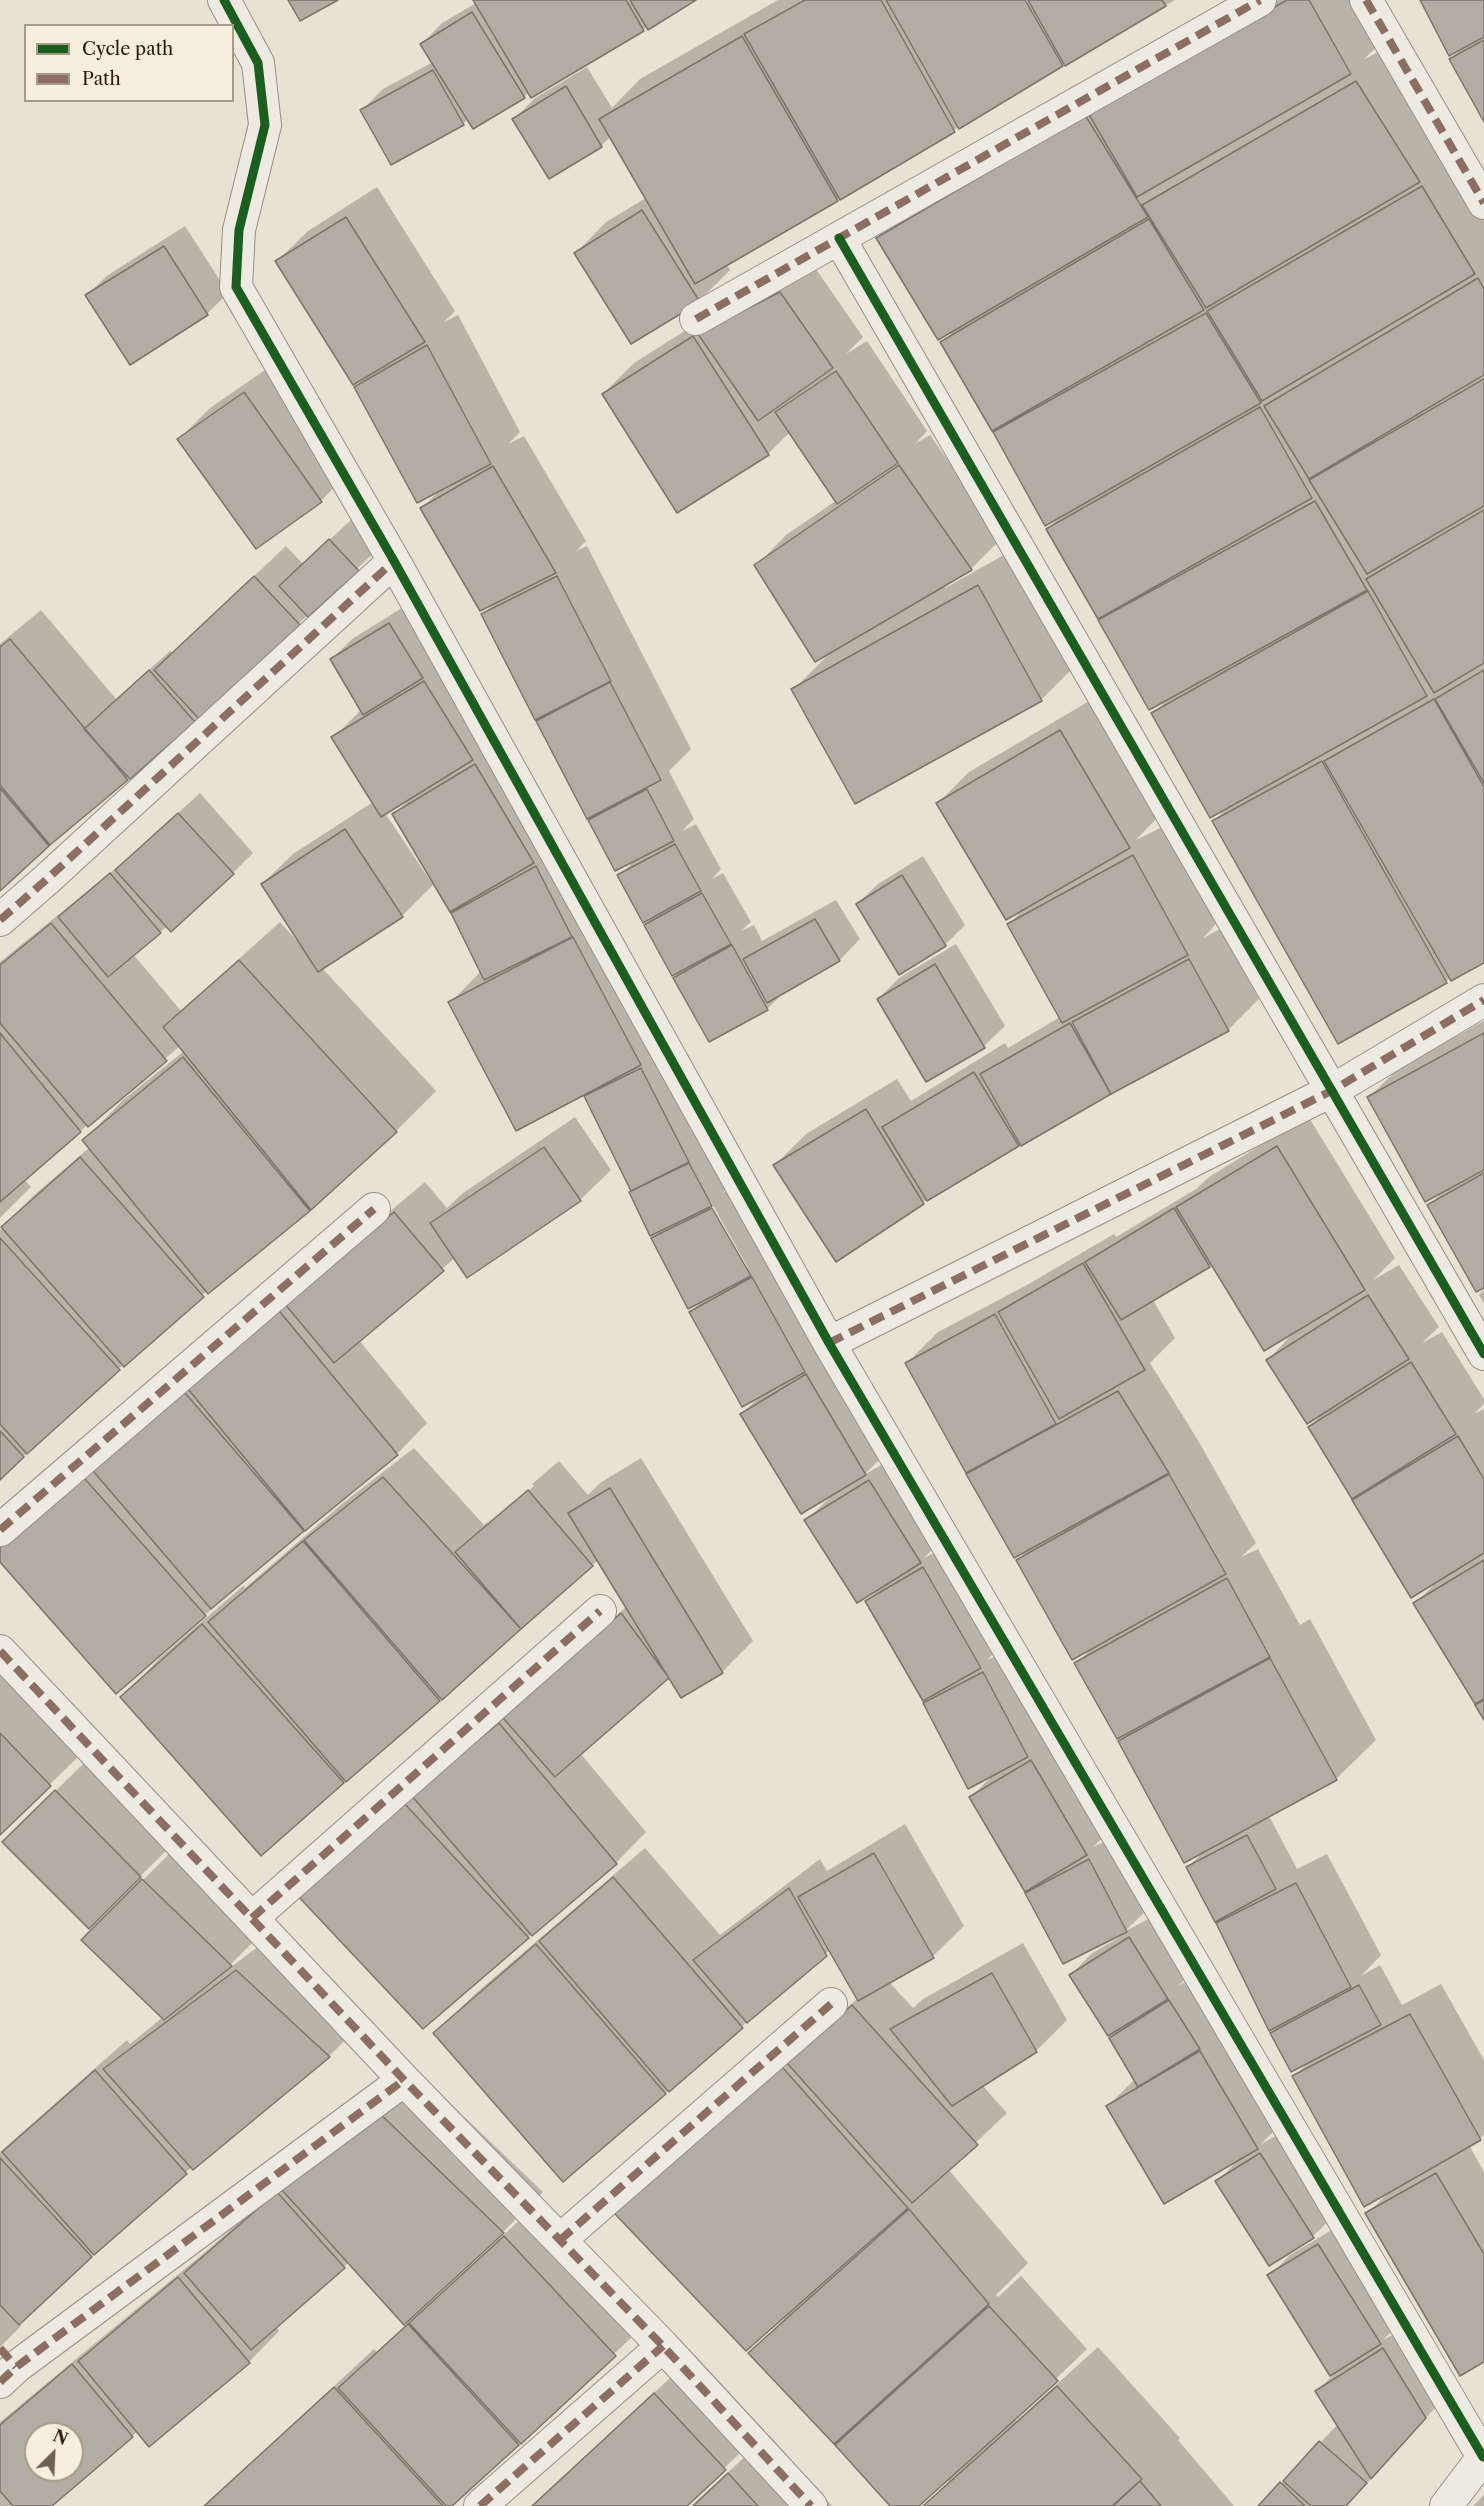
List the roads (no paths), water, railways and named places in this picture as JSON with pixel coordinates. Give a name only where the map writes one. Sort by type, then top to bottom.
[{"type":"street","points":[[224,0],[258,63],[265,125],[239,230],[236,287],[394,561],[829,1343],[1483,2457],[1446,2506]]},
{"type":"street","points":[[696,319],[1260,0]]},
{"type":"street","points":[[1365,0],[1484,203]]},
{"type":"street","points":[[838,238],[1484,1354]]},
{"type":"street","points":[[0,920],[394,561]]},
{"type":"street","points":[[829,1343],[1333,1090],[1484,1000]]},
{"type":"street","points":[[0,1530],[374,1209]]},
{"type":"street","points":[[252,1918],[600,1611]]},
{"type":"street","points":[[0,1651],[404,2080],[663,2346],[811,2506]]},
{"type":"street","points":[[560,2240],[831,2004]]},
{"type":"street","points":[[5,2366],[404,2080]]},
{"type":"street","points":[[480,2506],[663,2346]]}]
